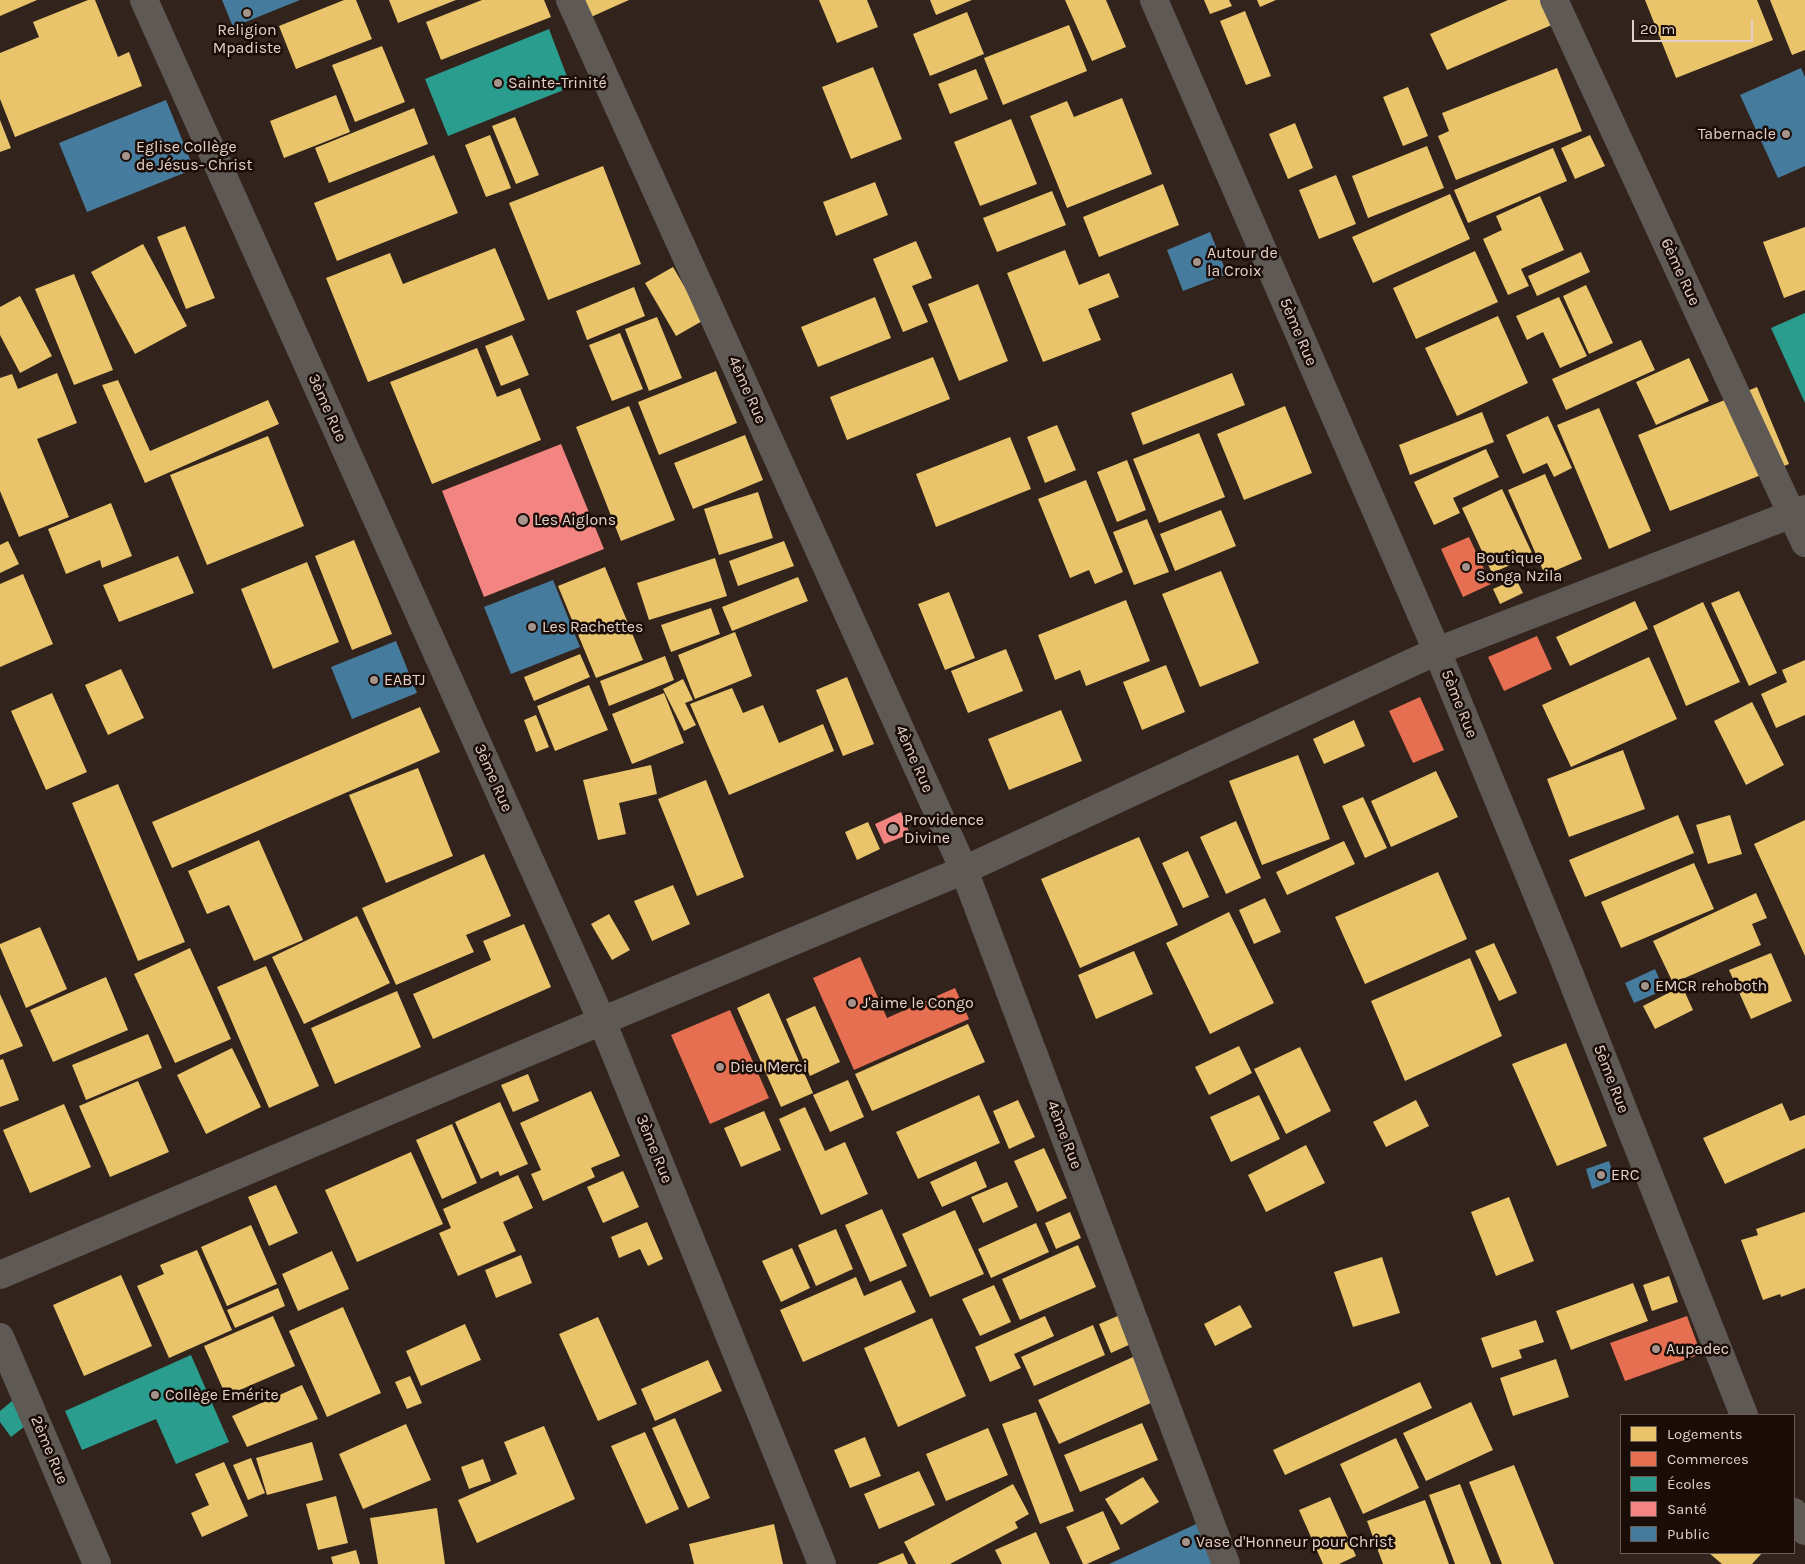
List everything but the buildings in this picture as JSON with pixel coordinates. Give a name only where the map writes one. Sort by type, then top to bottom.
[{"type":"street","name":"3ème Rue","points":[[144,0],[602,1021],[822,1564]]},
{"type":"street","name":"4ème Rue","points":[[570,0],[964,870],[1226,1564]]},
{"type":"street","name":"5ème Rue","points":[[1154,0],[1437,651],[1562,955],[1744,1414]]},
{"type":"street","name":"6ème Rue","points":[[1554,0],[1799,512],[1805,543]]},
{"type":"street","points":[[0,1275],[964,870],[1437,651],[1799,512]]},
{"type":"street","name":"2ème Rue","points":[[0,1337],[97,1564]]},
{"type":"street","points":[[1795,1514],[1805,1530]]},
{"type":"place","name":"Religion Mpadiste","points":[[247,13]]},
{"type":"place","name":"Sainte-Trinité","points":[[498,83]]},
{"type":"place","name":"Tabernacle","points":[[1786,134]]},
{"type":"place","name":"Eglise Collège de Jésus- Christ","points":[[126,156]]},
{"type":"place","name":"Autour de la Croix","points":[[1197,262]]},
{"type":"place","name":"Les Aiglons","points":[[523,520]]},
{"type":"place","name":"Boutique Songa Nzila","points":[[1466,567]]},
{"type":"place","name":"Les Rachettes","points":[[532,627]]},
{"type":"place","name":"EABTJ","points":[[374,680]]},
{"type":"place","name":"Providence Divine","points":[[893,829]]},
{"type":"place","name":"EMCR rehoboth","points":[[1645,986]]},
{"type":"place","name":"J'aime le Congo","points":[[852,1003]]},
{"type":"place","name":"Dieu Merci","points":[[720,1067]]},
{"type":"place","name":"ERC","points":[[1601,1175]]},
{"type":"place","name":"Aupadec","points":[[1656,1349]]},
{"type":"place","name":"Collège Emérite","points":[[155,1395]]},
{"type":"place","name":"Vase d'Honneur pour Christ","points":[[1186,1542]]}]
